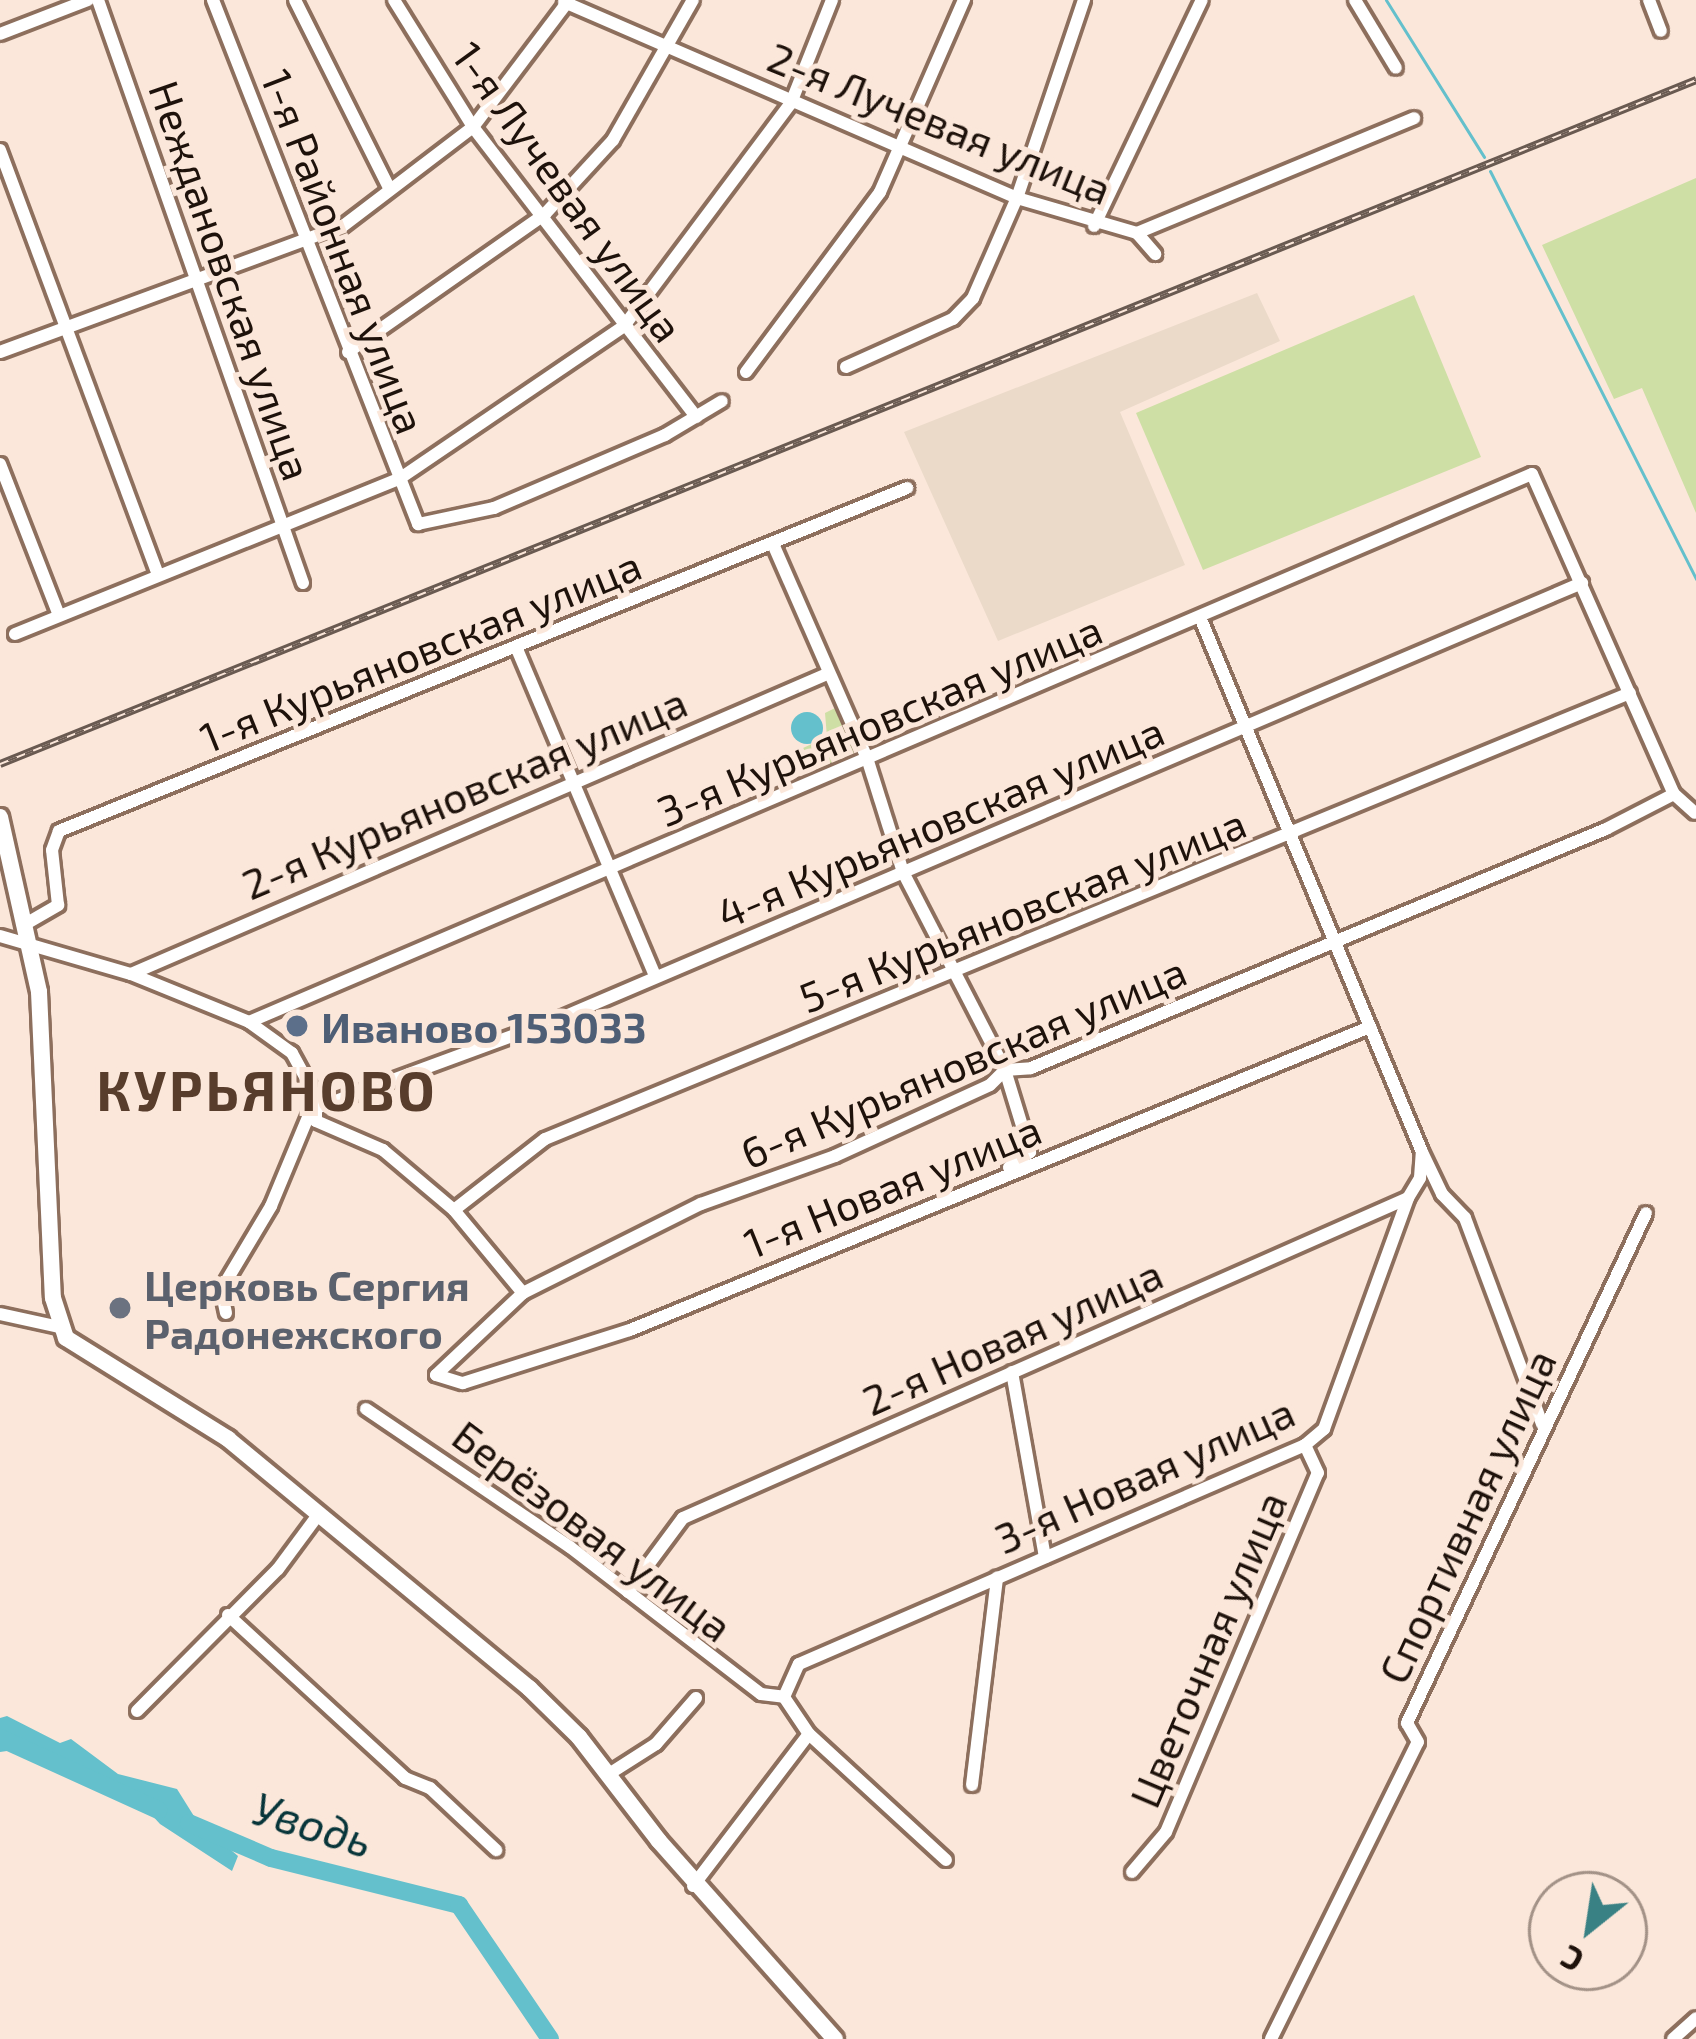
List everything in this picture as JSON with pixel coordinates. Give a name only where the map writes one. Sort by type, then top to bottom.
[{"type":"main road","points":[[0,817],[32,942],[59,1327],[91,1360],[228,1439],[529,1688],[609,1774],[822,2039]]},
{"type":"main road","points":[[695,1884],[726,1908],[836,2039]]},
{"type":"street","points":[[0,34],[88,0]]},
{"type":"street","name":"Неждановская улица","points":[[98,0],[303,583]]},
{"type":"street","name":"1-я Районная улица","points":[[213,0],[418,524],[494,508],[696,417]]},
{"type":"street","points":[[295,0],[389,188]]},
{"type":"street","name":"1-я Лучевая улица","points":[[394,0],[473,127],[545,214],[696,417]]},
{"type":"street","points":[[349,352],[545,214],[613,140],[693,0]]},
{"type":"street","points":[[15,634],[399,479],[624,326],[794,96],[832,0]]},
{"type":"street","points":[[746,372],[907,146],[964,0]]},
{"type":"street","points":[[846,367],[953,319],[974,298],[1017,198],[1084,0]]},
{"type":"street","points":[[1094,226],[1202,0]]},
{"type":"street","points":[[1355,0],[1396,68]]},
{"type":"street","points":[[1649,0],[1661,31]]},
{"type":"street","points":[[0,352],[343,226],[473,127],[566,1]]},
{"type":"street","name":"2-я Лучевая улица","points":[[566,1],[666,48],[794,96],[1017,198],[1094,226],[1137,233],[1155,254]]},
{"type":"street","points":[[1137,233],[1414,118]]},
{"type":"street","points":[[0,150],[157,573]]},
{"type":"street","points":[[696,417],[722,401]]},
{"type":"street","points":[[0,464],[58,613]]},
{"type":"street","name":"3-я Курьяновская улица","points":[[249,1022],[867,758],[1202,622],[1532,474],[1582,584]]},
{"type":"street","name":"1-я Курьяновская улица","points":[[29,922],[58,905],[52,850],[59,831],[907,488]]},
{"type":"street","points":[[773,544],[825,675],[867,758],[903,872],[1004,1070],[1030,1152],[990,1180]]},
{"type":"street","points":[[1582,584],[1674,794],[1695,813]]},
{"type":"street","name":"4-я Курьяновская улица","points":[[318,1102],[655,975],[1582,584]]},
{"type":"street","points":[[1202,622],[1422,1152],[1442,1194],[1465,1218],[1542,1425]]},
{"type":"street","points":[[517,649],[655,975]]},
{"type":"street","name":"2-я Курьяновская улица","points":[[130,974],[825,675]]},
{"type":"street","name":"5-я Курьяновская улица","points":[[454,1210],[544,1139],[1292,836],[1630,693]]},
{"type":"street","name":"6-я Курьяновская улица","points":[[436,1375],[523,1293],[701,1204],[835,1156],[990,1085],[1004,1070],[1031,1068],[1674,794]]},
{"type":"street","points":[[0,937],[32,942],[130,974],[249,1022],[292,1053],[318,1102],[316,1121],[383,1150],[454,1210],[523,1293]]},
{"type":"street","name":"1-я Новая улица","points":[[436,1375],[464,1383],[630,1330],[1368,1022]]},
{"type":"street","points":[[226,1313],[220,1290],[271,1206],[318,1102]]},
{"type":"street","points":[[1408,1198],[1420,1178],[1422,1152]]},
{"type":"street","name":"2-я Новая улица","points":[[628,1592],[682,1518],[1408,1198]]},
{"type":"street","name":"3-я Новая улица","points":[[784,1697],[799,1664],[1305,1445],[1324,1429],[1408,1198]]},
{"type":"street","name":"Спортивная улица","points":[[1271,2039],[1418,1742],[1407,1724],[1542,1425],[1646,1213]]},
{"type":"street","points":[[0,1315],[59,1327]]},
{"type":"street","points":[[1012,1372],[1045,1557]]},
{"type":"street","name":"Берёзовая улица","points":[[367,1409],[628,1592],[761,1694],[784,1697]]},
{"type":"street","name":"Цветочная улица","points":[[1132,1872],[1166,1832],[1318,1473],[1305,1445]]},
{"type":"street","points":[[137,1711],[319,1516]]},
{"type":"street","points":[[972,1784],[997,1578]]},
{"type":"street","points":[[228,1615],[405,1778],[430,1789],[496,1850]]},
{"type":"street","points":[[784,1697],[809,1734],[946,1860]]},
{"type":"street","points":[[609,1774],[656,1744],[696,1698]]},
{"type":"street","points":[[695,1884],[809,1734]]},
{"type":"street","points":[[1673,2039],[1696,2018]]},
{"type":"shaded area","points":[[1257,293],[1280,341],[1120,412],[1185,565],[998,641],[904,432]]},
{"type":"green space","points":[[1696,178],[1696,513],[1642,388],[1614,399],[1542,245]]},
{"type":"green space","points":[[1414,295],[1481,457],[1203,570],[1136,413]]},
{"type":"green space","points":[[837,707],[858,751],[814,772],[803,748],[827,737],[825,713]]},
{"type":"water","points":[[807,712],[818,717],[823,728],[818,739],[807,744],[796,739],[791,728],[796,717]]},
{"type":"water","name":"Уводь","points":[[7,1716],[60,1743],[71,1739],[118,1774],[177,1789],[197,1821],[238,1856],[232,1871],[160,1824],[127,1788],[105,1788],[21,1749],[0,1752],[0,1718]]},
{"type":"waterway","points":[[1386,0],[1484,157]]},
{"type":"waterway","points":[[1490,171],[1696,579]]},
{"type":"waterway","name":"Уводь","points":[[0,1738],[158,1810]]},
{"type":"waterway","name":"Уводь","points":[[189,1823],[271,1858],[459,1905],[550,2039]]},
{"type":"railway","points":[[0,764],[1696,80]]},
{"type":"place","name":"Иваново 153033","points":[[297,1026]]},
{"type":"place","name":"Церковь Сергия Радонежского","points":[[120,1308]]},
{"type":"district","name":"КУРЬЯНОВО","points":[[267,1090]]}]
